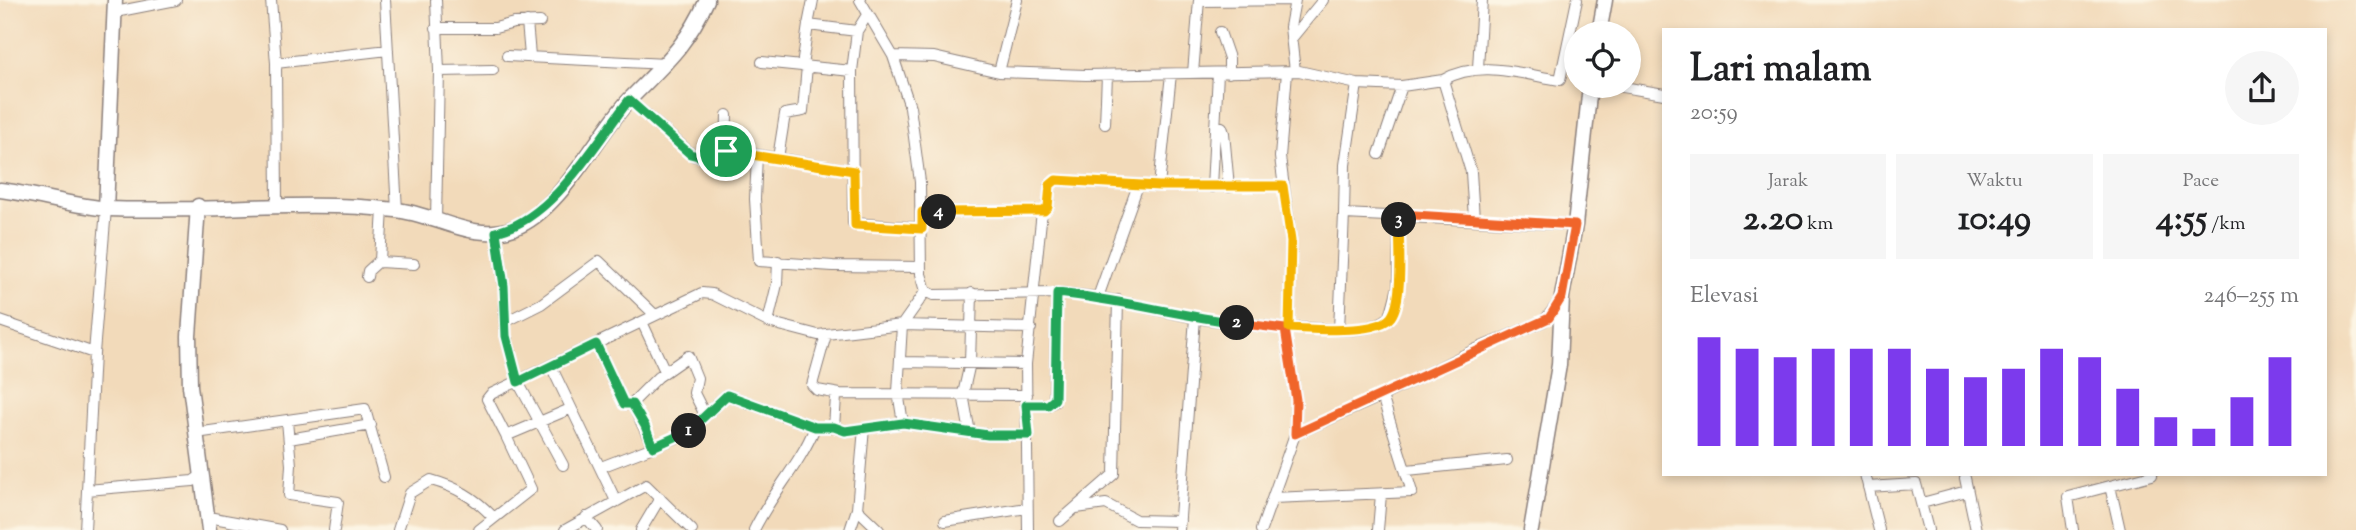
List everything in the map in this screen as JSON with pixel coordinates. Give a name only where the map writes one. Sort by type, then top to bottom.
[{"type":"street","points":[[78,530],[85,530],[94,353],[106,209],[115,6],[176,0]]},
{"type":"street","points":[[271,0],[276,63],[277,206]]},
{"type":"street","points":[[367,277],[368,271],[379,262],[390,209],[385,0]]},
{"type":"street","points":[[436,0],[439,71],[436,220]]},
{"type":"street","points":[[0,190],[106,209],[277,206],[390,209],[436,220],[473,233],[496,232],[523,224],[556,195],[629,100],[667,64],[697,23],[708,0]]},
{"type":"street","points":[[778,158],[785,114],[803,111],[807,25],[813,0]]},
{"type":"street","points":[[860,0],[893,56],[910,107],[922,212],[921,267],[926,291],[902,325],[898,393],[903,423]]},
{"type":"street","points":[[999,72],[1017,0]]},
{"type":"street","points":[[1193,74],[1199,1],[1295,0],[1291,19],[1291,71],[1280,151],[1291,241],[1287,329],[1296,400],[1295,434],[1261,530]]},
{"type":"street","points":[[1292,39],[1323,0]]},
{"type":"street","points":[[1478,68],[1482,0]]},
{"type":"street","points":[[893,56],[934,57],[999,72],[1107,75],[1291,71],[1357,84],[1402,86],[1443,80],[1455,72],[1478,68],[1560,80],[1577,0]]},
{"type":"street","points":[[1601,21],[1605,0]]},
{"type":"street","points":[[867,15],[857,31],[852,71],[853,223],[922,229]]},
{"type":"street","points":[[527,22],[530,56]]},
{"type":"street","points":[[436,29],[495,29],[540,22]]},
{"type":"street","points":[[807,25],[857,31]]},
{"type":"street","points":[[1212,187],[1215,125],[1223,73],[1229,58],[1220,32]]},
{"type":"street","points":[[276,63],[388,50]]},
{"type":"street","points":[[507,56],[667,64]]},
{"type":"street","points":[[762,62],[852,71]]},
{"type":"street","points":[[439,71],[492,69]]},
{"type":"street","points":[[1159,186],[1171,74]]},
{"type":"street","points":[[1105,124],[1107,75]]},
{"type":"street","points":[[1443,80],[1471,172],[1474,219]]},
{"type":"street","points":[[1339,330],[1345,165],[1357,84]]},
{"type":"street","points":[[1379,153],[1402,86]]},
{"type":"street","points":[[1641,90],[1662,94]]},
{"type":"street","points":[[1531,530],[1559,365],[1562,297],[1575,225],[1589,98]]},
{"type":"street","points":[[629,100],[690,154],[698,156],[726,151],[854,171]]},
{"type":"street","points":[[726,151],[727,115]]},
{"type":"street","points":[[1215,125],[1222,127],[1224,133],[1229,187]]},
{"type":"street","points":[[757,155],[759,260],[833,266],[921,267]]},
{"type":"street","points":[[922,212],[1042,211],[1048,207],[1053,181],[1159,186],[1283,186]]},
{"type":"street","points":[[1098,297],[1138,185]]},
{"type":"street","points":[[198,206],[189,335],[196,433],[209,524],[280,530]]},
{"type":"street","points":[[1028,530],[1029,435],[1026,364],[1042,211]]},
{"type":"street","points":[[1344,214],[1399,214],[1575,225]]},
{"type":"street","points":[[926,291],[934,295],[1032,292],[1098,297],[1195,318],[1287,329],[1339,330],[1375,325],[1388,320],[1393,313],[1398,279],[1399,214]]},
{"type":"street","points":[[496,232],[508,348],[518,382],[538,424],[563,465]]},
{"type":"street","points":[[507,321],[547,300],[597,261],[655,315]]},
{"type":"street","points":[[768,322],[777,284],[778,261]]},
{"type":"street","points":[[379,262],[414,264]]},
{"type":"street","points":[[479,530],[492,516],[531,489],[487,399],[491,394],[708,292],[768,322],[810,334],[826,335],[902,325],[1031,328]]},
{"type":"street","points":[[970,433],[963,394],[970,363],[972,293]]},
{"type":"street","points":[[826,335],[813,388],[841,394],[963,394],[1026,400],[1048,405],[1054,402],[1057,293]]},
{"type":"street","points":[[1295,434],[1382,396],[1474,350],[1544,321],[1562,297]]},
{"type":"street","points":[[1060,521],[1110,480],[1116,467],[1118,300]]},
{"type":"street","points":[[1076,508],[1107,505],[1140,521],[1179,525],[1195,318]]},
{"type":"street","points":[[0,321],[94,353]]},
{"type":"street","points":[[642,322],[665,371]]},
{"type":"street","points":[[596,344],[624,404],[632,403],[665,371],[683,358],[691,358],[697,378],[694,393],[705,415]]},
{"type":"street","points":[[901,362],[1026,364]]},
{"type":"street","points":[[551,366],[616,500]]},
{"type":"street","points":[[834,427],[836,397],[841,394]]},
{"type":"street","points":[[601,467],[684,435],[727,395],[815,427],[834,427],[845,431],[903,423],[970,433],[1029,435]]},
{"type":"street","points":[[1273,498],[1412,492],[1382,396]]},
{"type":"street","points":[[632,403],[653,447]]},
{"type":"street","points":[[196,433],[363,409],[368,412],[384,477]]},
{"type":"street","points":[[506,436],[570,409]]},
{"type":"street","points":[[287,421],[291,464],[289,495],[338,502],[334,530]]},
{"type":"street","points":[[289,439],[371,425]]},
{"type":"street","points":[[754,530],[791,475],[815,427]]},
{"type":"street","points":[[850,530],[857,509],[864,428]]},
{"type":"street","points":[[1407,470],[1507,460]]},
{"type":"street","points":[[87,490],[193,481],[202,475]]},
{"type":"street","points":[[1865,476],[1880,530]]},
{"type":"street","points":[[2073,530],[2068,497],[2148,476]]},
{"type":"street","points":[[1965,478],[1976,530]]},
{"type":"street","points":[[398,530],[410,493],[427,481],[455,487],[474,498],[492,516]]},
{"type":"street","points":[[1868,487],[1914,483],[1919,487],[1928,530]]},
{"type":"street","points":[[565,530],[646,485],[692,530]]},
{"type":"street","points":[[2110,486],[2120,530]]},
{"type":"street","points":[[1922,503],[1967,491]]},
{"type":"street","points":[[1378,530],[1381,494]]},
{"type":"street","points":[[641,530],[660,498]]},
{"type":"street","points":[[945,521],[1027,508]]},
{"type":"street","points":[[857,509],[879,530]]},
{"type":"street","points":[[586,517],[597,530]]},
{"type":"route","points":[[629,100],[690,154],[698,156],[726,151],[854,171],[852,221],[855,225],[922,229],[922,212],[1044,211],[1048,207],[1050,185],[1056,180],[1159,186],[1283,186],[1291,241],[1289,328],[1339,330],[1375,325],[1388,320],[1394,310],[1398,287],[1399,214],[1575,225],[1562,297],[1549,318],[1295,434],[1296,400],[1285,329],[1195,318],[1118,300],[1057,293],[1055,399],[1048,405],[1026,405],[1029,435],[988,435],[903,423],[845,431],[834,427],[815,427],[727,395],[712,407],[694,428],[684,435],[653,447],[632,403],[627,406],[624,404],[596,344],[518,382],[506,336],[504,286],[496,232],[523,224],[556,195],[629,100]]}]
